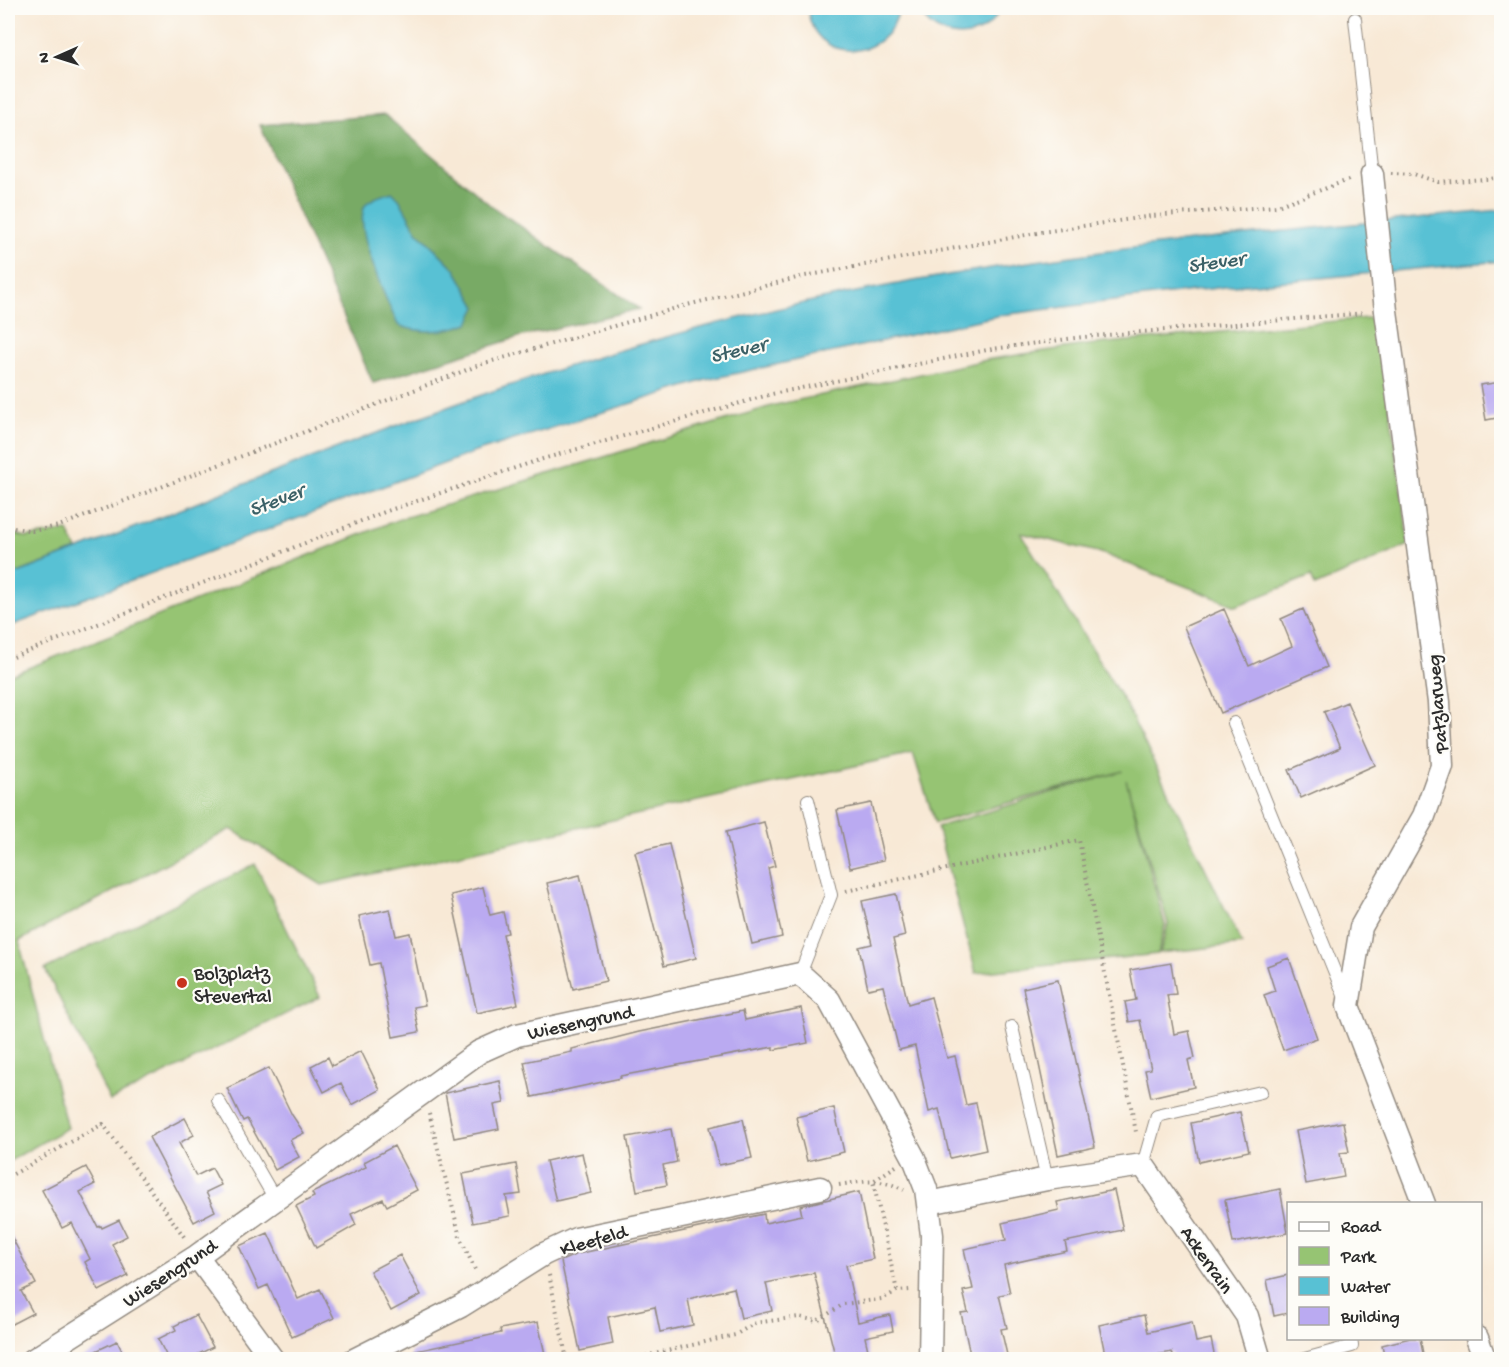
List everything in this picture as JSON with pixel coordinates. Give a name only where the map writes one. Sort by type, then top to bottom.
[{"type":"street","name":"Patzlarweg","points":[[1348,1006],[1361,927],[1424,816],[1442,766],[1439,702],[1385,302],[1372,182]]},
{"type":"street","points":[[800,974],[830,1000],[914,1158],[927,1196],[931,1288],[930,1359]]},
{"type":"street","name":"Wiesengrund","points":[[33,1359],[197,1256],[479,1052],[517,1035],[800,974]]},
{"type":"street","points":[[1348,1006],[1424,1202]]},
{"type":"street","points":[[927,1196],[1143,1165]]},
{"type":"street","name":"Ackerrain","points":[[1143,1165],[1247,1316],[1260,1359]]},
{"type":"street","name":"Kleefeld","points":[[354,1359],[486,1292],[544,1254],[576,1239],[820,1188]]},
{"type":"street","points":[[197,1256],[273,1359]]},
{"type":"street","points":[[1478,1340],[1485,1359]]},
{"type":"lane","points":[[1355,19],[1372,182]]},
{"type":"lane","points":[[1233,723],[1348,1006]]},
{"type":"lane","points":[[800,974],[831,895],[808,800]]},
{"type":"lane","points":[[1012,1027],[1047,1179]]},
{"type":"lane","points":[[1143,1165],[1157,1116],[1261,1092]]},
{"type":"lane","points":[[218,1100],[275,1199]]},
{"type":"lane","points":[[1301,1359],[1352,1346],[1351,1340]]},
{"type":"path","points":[[8,526],[33,531],[59,526],[482,364],[687,305],[817,273],[1042,232],[1152,216],[1277,206],[1358,176],[1372,182],[1414,174],[1438,182],[1502,178]]},
{"type":"path","points":[[8,659],[398,507],[539,460],[772,394],[992,350],[1071,338],[1385,302]]},
{"type":"path","points":[[831,895],[1079,840],[1143,1165]]},
{"type":"path","points":[[423,1091],[460,1237],[486,1292]]},
{"type":"path","points":[[8,1177],[103,1124],[197,1256]]},
{"type":"path","points":[[873,1181],[885,1172],[914,1158]]},
{"type":"path","points":[[873,1181],[897,1291]]},
{"type":"path","points":[[820,1188],[873,1181],[893,1184],[905,1191],[927,1196]]},
{"type":"path","points":[[544,1254],[567,1359]]},
{"type":"path","points":[[628,1359],[735,1335],[755,1323],[799,1317],[817,1321],[844,1304],[882,1299],[897,1291],[931,1288]]},
{"type":"green space","points":[[385,115],[490,205],[639,309],[519,337],[373,383],[260,125]]},
{"type":"green space","points":[[1377,317],[1409,545],[1315,586],[1311,576],[1236,606],[1101,553],[1021,533],[1126,705],[1242,944],[1160,953],[1168,924],[1126,780],[1165,925],[1158,954],[976,973],[937,827],[1123,771],[935,823],[913,753],[322,885],[231,829],[19,941],[67,1128],[8,1162],[8,676],[397,520],[775,405],[991,359],[1086,345]]},
{"type":"green space","points":[[68,531],[77,550],[18,573],[8,569],[8,532],[27,537]]},
{"type":"green space","name":"Bolzplatz Stevertal","points":[[255,864],[320,997],[110,1101],[45,969]]},
{"type":"water","points":[[808,8],[899,8],[892,27],[881,40],[867,48],[851,50],[835,48],[822,40],[812,26]]},
{"type":"water","points":[[917,8],[1001,8],[983,29],[959,36],[936,29],[925,20]]},
{"type":"water","points":[[392,192],[399,199],[417,231],[455,269],[477,307],[469,323],[451,329],[434,331],[416,330],[398,325],[373,264],[363,228],[366,204],[374,198]]},
{"type":"water","name":"Stever","points":[[1501,210],[1501,261],[1233,286],[1001,315],[706,380],[475,452],[8,627],[8,569],[18,573],[414,419],[575,364],[656,340],[760,313],[865,290],[970,271],[1182,242]]},
{"type":"building","points":[[1502,382],[1502,417],[1486,420],[1480,385]]},
{"type":"building","points":[[1224,609],[1249,666],[1292,646],[1281,619],[1303,609],[1327,667],[1221,713],[1184,627]]},
{"type":"building","points":[[1347,702],[1375,765],[1301,798],[1289,770],[1340,748],[1324,712]]},
{"type":"building","points":[[871,803],[884,860],[850,868],[837,810]]},
{"type":"building","points":[[764,822],[775,866],[768,868],[782,937],[752,944],[726,832]]},
{"type":"building","points":[[669,844],[696,958],[664,966],[635,852]]},
{"type":"building","points":[[580,875],[606,981],[573,989],[547,883]]},
{"type":"building","points":[[483,887],[490,915],[503,912],[508,933],[503,934],[518,1004],[477,1013],[451,895]]},
{"type":"building","points":[[896,894],[905,936],[893,939],[908,1004],[931,997],[947,1058],[955,1056],[966,1105],[976,1103],[986,1150],[950,1158],[939,1109],[929,1112],[915,1046],[899,1050],[883,986],[868,989],[859,947],[872,944],[862,901]]},
{"type":"building","points":[[390,909],[396,936],[410,933],[425,1005],[414,1007],[419,1032],[393,1037],[379,963],[370,965],[359,916]]},
{"type":"building","points":[[1289,958],[1317,1038],[1283,1050],[1264,995],[1275,991],[1267,966]]},
{"type":"building","points":[[1171,963],[1176,994],[1167,995],[1174,1034],[1189,1031],[1195,1058],[1188,1060],[1194,1087],[1151,1097],[1145,1070],[1151,1069],[1140,1020],[1129,1022],[1125,1002],[1136,1000],[1130,970]]},
{"type":"building","points":[[1058,980],[1095,1147],[1058,1155],[1023,988]]},
{"type":"building","points":[[801,1008],[808,1043],[773,1050],[773,1047],[620,1076],[621,1078],[532,1097],[524,1062],[572,1052],[572,1049],[639,1032],[743,1011],[745,1020]]},
{"type":"building","points":[[361,1051],[380,1090],[352,1105],[341,1083],[324,1092],[311,1066],[328,1057],[332,1066]]},
{"type":"building","points":[[269,1068],[292,1115],[304,1133],[290,1140],[299,1157],[275,1170],[247,1119],[243,1121],[227,1088]]},
{"type":"building","points":[[500,1081],[504,1103],[494,1105],[499,1129],[454,1138],[445,1093]]},
{"type":"building","points":[[834,1108],[844,1152],[807,1161],[796,1117]]},
{"type":"building","points":[[1240,1112],[1249,1151],[1199,1162],[1191,1123]]},
{"type":"building","points":[[185,1118],[194,1135],[179,1143],[196,1176],[212,1168],[221,1185],[206,1192],[215,1211],[194,1222],[149,1137]]},
{"type":"building","points":[[743,1119],[752,1158],[719,1165],[710,1127]]},
{"type":"building","points":[[1343,1122],[1349,1152],[1340,1153],[1344,1177],[1306,1184],[1296,1131]]},
{"type":"building","points":[[671,1129],[677,1162],[663,1165],[667,1185],[637,1191],[627,1137]]},
{"type":"building","points":[[394,1146],[417,1190],[387,1206],[383,1199],[351,1214],[356,1225],[316,1248],[296,1206],[314,1197],[312,1193],[366,1167],[364,1162]]},
{"type":"building","points":[[582,1153],[591,1193],[556,1201],[546,1161]]},
{"type":"building","points":[[516,1164],[521,1194],[506,1196],[510,1216],[473,1223],[463,1174]]},
{"type":"building","points":[[86,1167],[95,1184],[80,1192],[98,1227],[102,1228],[119,1220],[127,1236],[112,1244],[128,1276],[99,1291],[85,1262],[90,1259],[72,1223],[62,1228],[42,1190]]},
{"type":"building","points":[[1280,1189],[1287,1233],[1233,1243],[1225,1200]]},
{"type":"building","points":[[1114,1190],[1123,1230],[1065,1242],[1067,1251],[1004,1265],[1010,1293],[999,1295],[1007,1328],[1001,1329],[1008,1359],[971,1359],[961,1313],[968,1312],[963,1291],[973,1289],[964,1249],[1006,1240],[1002,1223],[1059,1210],[1057,1202]]},
{"type":"building","points":[[859,1192],[873,1259],[846,1265],[858,1322],[890,1315],[893,1331],[865,1337],[870,1359],[836,1359],[814,1273],[766,1283],[772,1311],[741,1318],[734,1288],[688,1299],[693,1325],[660,1332],[655,1307],[608,1317],[613,1344],[580,1351],[561,1261],[577,1254],[764,1214],[765,1223],[802,1215],[800,1206]]},
{"type":"building","points":[[8,1230],[36,1284],[21,1291],[33,1313],[8,1326]]},
{"type":"building","points":[[268,1233],[298,1299],[320,1289],[334,1318],[292,1337],[268,1285],[259,1289],[239,1246]]},
{"type":"building","points":[[400,1255],[421,1295],[391,1311],[370,1271]]},
{"type":"building","points":[[1287,1275],[1287,1313],[1274,1316],[1267,1280]]},
{"type":"building","points":[[196,1315],[213,1347],[189,1359],[168,1359],[158,1339],[176,1330],[174,1326]]},
{"type":"building","points":[[1144,1315],[1148,1332],[1192,1322],[1196,1342],[1211,1339],[1215,1359],[1174,1359],[1172,1352],[1134,1359],[1106,1359],[1099,1325]]},
{"type":"building","points":[[538,1322],[546,1359],[411,1359],[411,1352],[501,1333],[500,1329]]},
{"type":"building","points":[[1402,1340],[1420,1340],[1424,1359],[1385,1359],[1382,1345]]},
{"type":"building","points":[[117,1341],[126,1359],[79,1359]]},
{"type":"place","name":"Bolzplatz Stevertal","points":[[182,983]]}]
